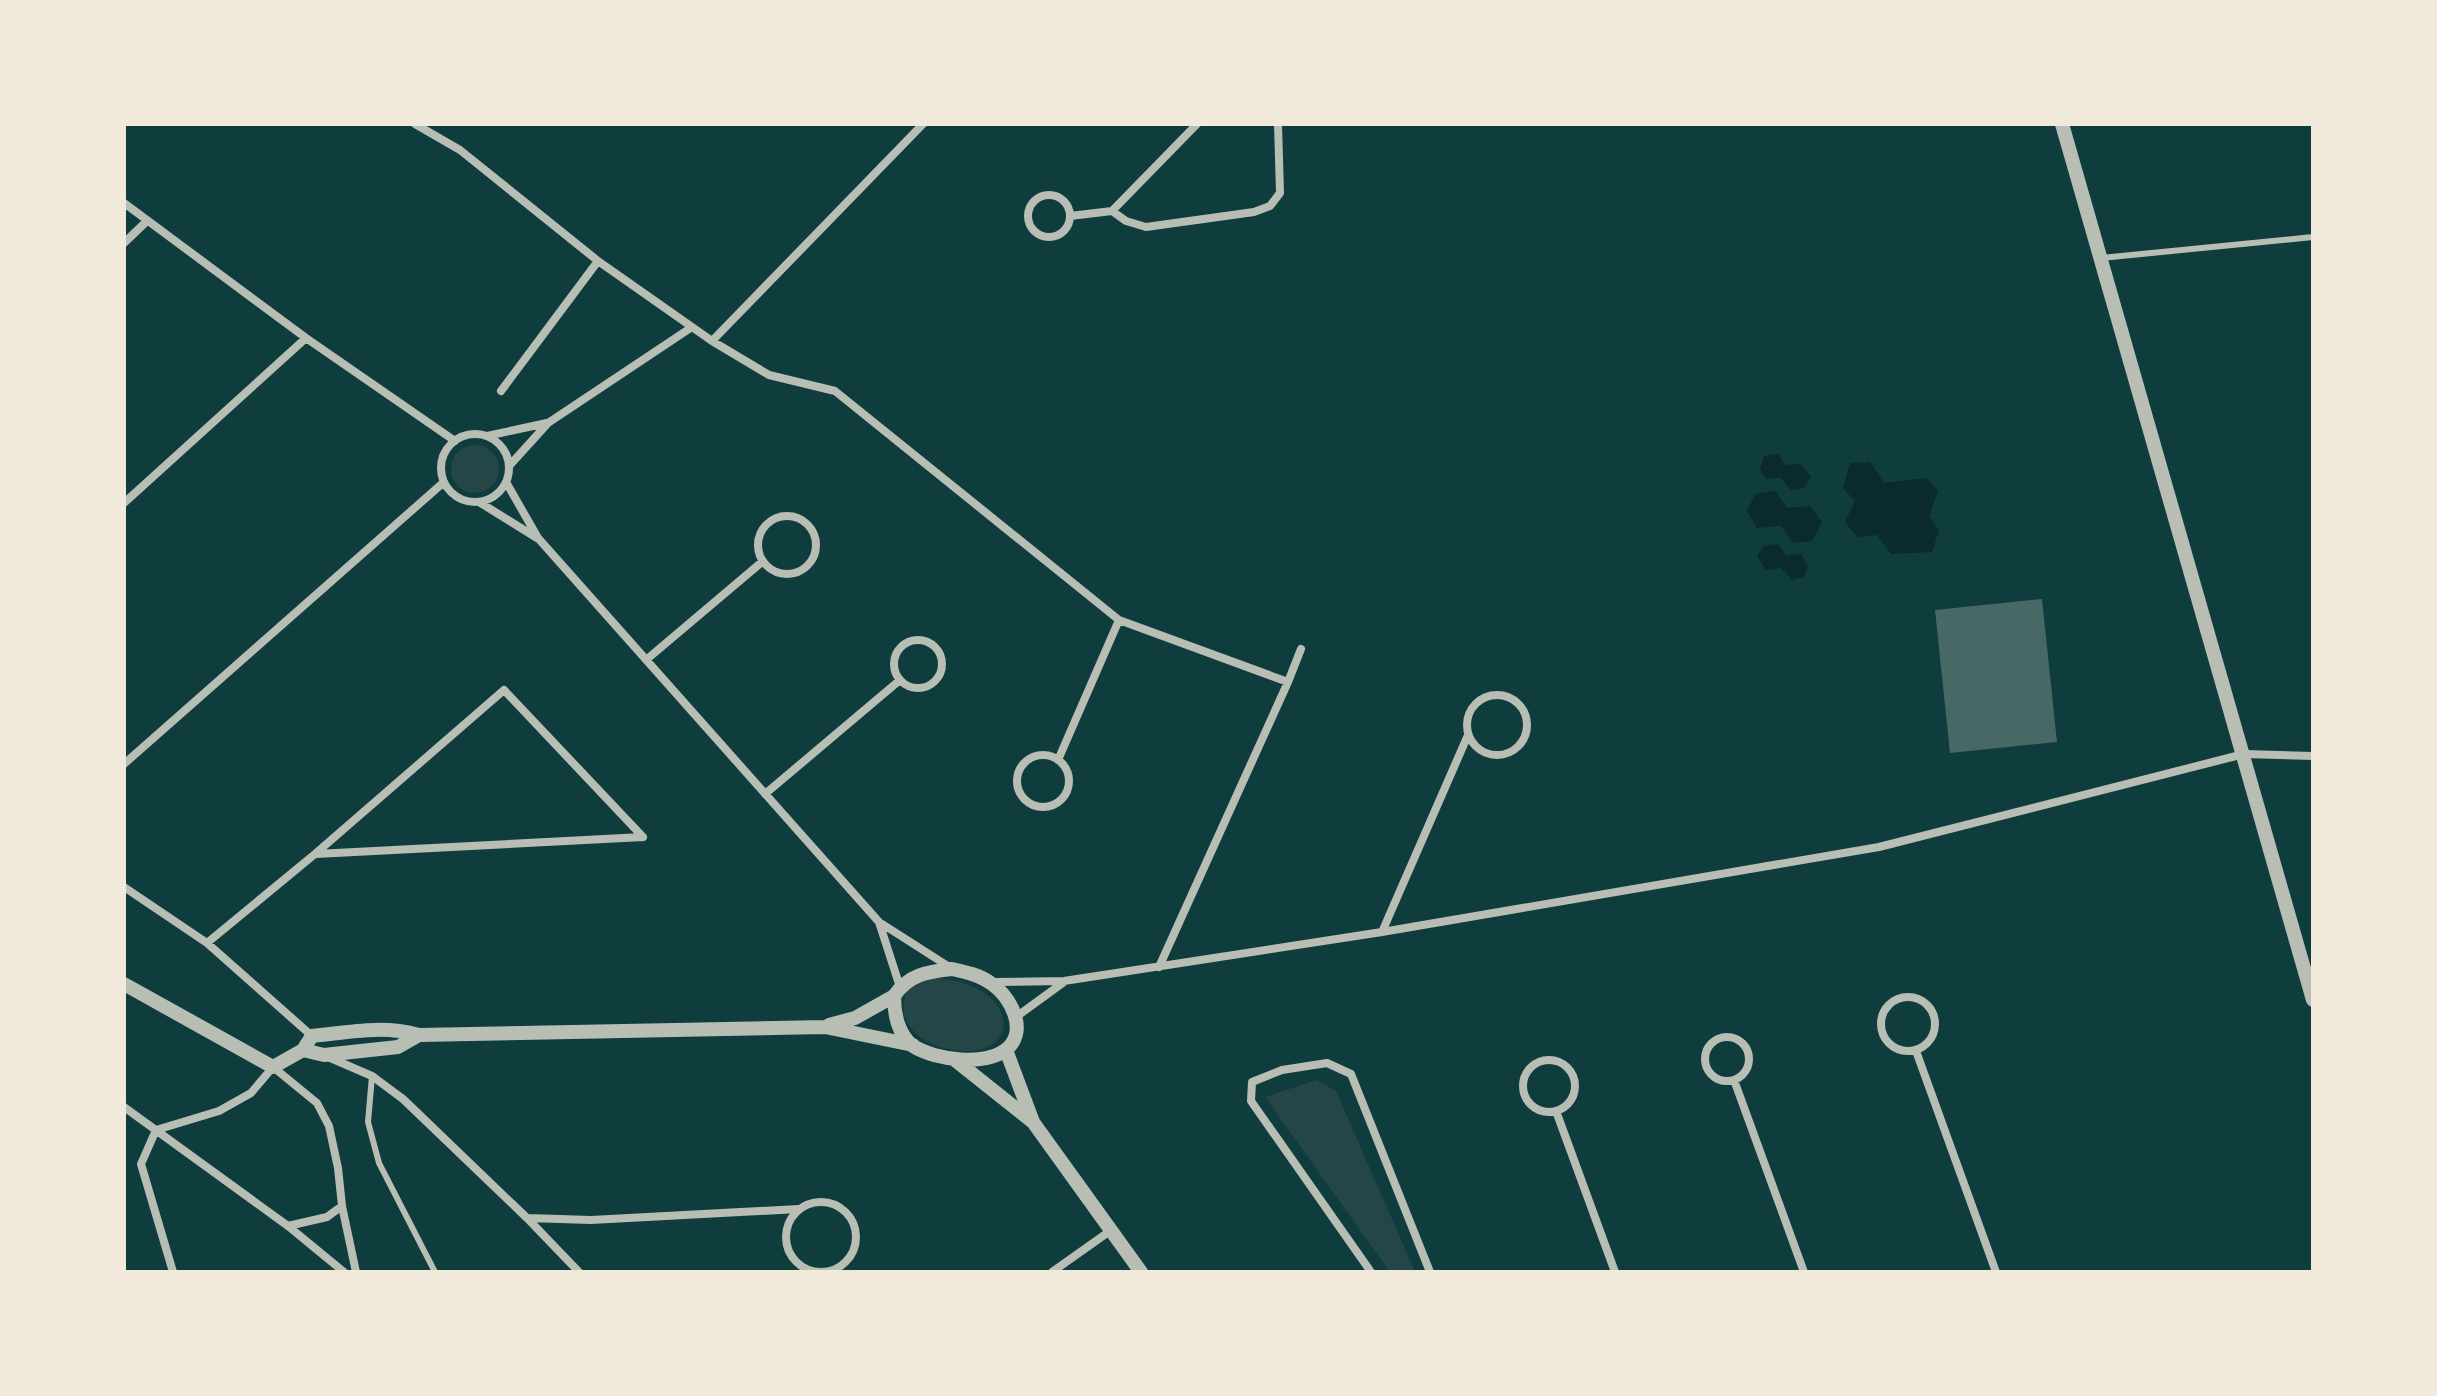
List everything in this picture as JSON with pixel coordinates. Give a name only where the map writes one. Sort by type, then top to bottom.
[{"type":"street","points":[[415,124],[460,150],[598,261],[712,341],[769,375],[835,391],[1119,620],[1288,682]]},
{"type":"street","points":[[712,341],[923,124]]},
{"type":"street","points":[[1070,216],[1112,211],[1197,124]]},
{"type":"street","points":[[1112,211],[1126,221],[1146,227],[1254,212],[1270,206],[1280,193],[1278,124]]},
{"type":"street","points":[[2062,124],[2313,1000]]},
{"type":"street","points":[[1049,195],[1066,204],[1070,216],[1066,230],[1053,238],[1039,235],[1029,224],[1028,217],[1031,204],[1049,195]]},
{"type":"street","points":[[124,203],[306,338],[455,441]]},
{"type":"street","points":[[124,243],[147,221]]},
{"type":"street","points":[[501,391],[598,261]]},
{"type":"street","points":[[479,502],[499,492],[506,482],[509,466],[548,423],[692,327]]},
{"type":"street","points":[[124,503],[306,338]]},
{"type":"street","points":[[538,538],[479,502],[458,498],[444,482],[441,470],[447,449],[465,436],[487,436],[548,423]]},
{"type":"street","points":[[487,436],[502,448],[509,466]]},
{"type":"street","points":[[124,764],[444,482]]},
{"type":"street","points":[[506,482],[538,538],[879,922],[952,969]]},
{"type":"street","points":[[781,517],[800,519],[807,525],[815,542],[815,551],[805,567],[788,574],[770,568],[763,561],[758,543],[765,526],[781,517]]},
{"type":"street","points":[[646,660],[763,561]]},
{"type":"street","points":[[1058,760],[1119,620]]},
{"type":"street","points":[[910,641],[926,641],[938,651],[942,666],[940,674],[929,685],[914,687],[900,680],[895,658],[903,645],[910,641]]},
{"type":"street","points":[[1159,967],[1301,649]]},
{"type":"street","points":[[765,794],[900,680]]},
{"type":"street","points":[[207,943],[504,690],[643,837],[315,854]]},
{"type":"street","points":[[1382,932],[1468,735],[1468,715],[1473,706],[1489,695],[1509,696],[1517,702],[1527,719],[1527,729],[1518,747],[1500,755],[1481,750],[1468,735]]},
{"type":"street","points":[[990,982],[1064,981],[1382,932],[1879,847],[2244,754],[2313,756]]},
{"type":"street","points":[[1042,755],[1058,760],[1064,766],[1069,782],[1063,798],[1048,807],[1025,800],[1017,784],[1026,761],[1042,755]]},
{"type":"street","points":[[124,887],[207,943],[312,1036],[396,1029],[419,1035],[825,1027],[913,1045],[955,1060],[981,1058],[1006,1050],[1015,1035],[1016,1017],[1002,992],[990,982],[975,974],[952,969],[910,978],[897,991],[855,1018],[825,1027]]},
{"type":"street","points":[[879,922],[897,991],[894,1011],[898,1025],[913,1045]]},
{"type":"street","points":[[1016,1017],[1064,981]]},
{"type":"street","points":[[124,984],[273,1067],[317,1103],[329,1126],[356,1272]]},
{"type":"street","points":[[1895,999],[1921,1000],[1933,1014],[1931,1040],[1916,1051],[1898,1050],[1884,1039],[1880,1021],[1883,1012],[1895,999]]},
{"type":"street","points":[[324,1055],[398,1047],[419,1035]]},
{"type":"street","points":[[173,1272],[141,1164],[156,1130],[219,1111],[251,1093],[273,1067],[303,1050],[312,1036]]},
{"type":"street","points":[[1730,1037],[1746,1050],[1748,1064],[1734,1080],[1720,1081],[1705,1065],[1706,1051],[1716,1040],[1730,1037]]},
{"type":"street","points":[[303,1050],[324,1055],[372,1076],[403,1099],[579,1272]]},
{"type":"street","points":[[1006,1050],[1033,1122],[1141,1272]]},
{"type":"street","points":[[1916,1051],[1996,1272]]},
{"type":"street","points":[[1546,1059],[1563,1063],[1574,1077],[1574,1094],[1563,1108],[1556,1111],[1538,1110],[1525,1099],[1525,1073],[1538,1061],[1546,1059]]},
{"type":"street","points":[[955,1060],[1033,1122]]},
{"type":"street","points":[[1371,1272],[1251,1101],[1252,1082],[1282,1070],[1327,1063],[1351,1074],[1430,1272]]},
{"type":"street","points":[[1734,1080],[1804,1272]]},
{"type":"street","points":[[124,1107],[288,1226],[344,1272]]},
{"type":"street","points":[[1556,1111],[1615,1272]]},
{"type":"street","points":[[527,1218],[591,1220],[799,1209],[821,1202],[842,1209],[855,1228],[856,1240],[847,1261],[827,1272],[804,1268],[795,1261],[786,1240],[787,1229],[799,1209]]},
{"type":"street","points":[[288,1226],[327,1217],[342,1206]]},
{"type":"street","points":[[1052,1272],[1110,1231]]},
{"type":"lane","points":[[2101,258],[2313,237]]},
{"type":"lane","points":[[372,1076],[368,1122],[379,1163],[435,1272]]},
{"type":"shaded area","points":[[475,445],[484,446],[492,452],[498,460],[498,478],[492,486],[484,492],[475,493],[466,492],[458,486],[452,478],[451,469],[452,460],[458,452],[466,446]]},
{"type":"shaded area","points":[[1778,454],[1785,465],[1801,464],[1811,477],[1804,488],[1791,490],[1781,478],[1766,479],[1760,469],[1764,456]]},
{"type":"shaded area","points":[[1870,462],[1884,483],[1926,478],[1938,491],[1929,516],[1939,530],[1932,552],[1891,554],[1877,535],[1857,537],[1845,522],[1855,501],[1843,488],[1850,463]]},
{"type":"shaded area","points":[[1775,491],[1787,508],[1810,506],[1822,522],[1812,541],[1793,543],[1781,526],[1757,528],[1747,511],[1755,494]]},
{"type":"shaded area","points":[[1778,544],[1786,555],[1801,554],[1808,567],[1804,577],[1792,580],[1781,568],[1766,570],[1757,556],[1764,546]]},
{"type":"shaded area","points":[[935,978],[969,985],[995,1003],[1001,1012],[1003,1029],[994,1043],[973,1051],[962,1051],[937,1046],[916,1034],[904,1014],[905,995],[917,982]]},
{"type":"shaded area","points":[[1317,1080],[1336,1091],[1415,1272],[1390,1272],[1265,1097]]},
{"type":"building","points":[[2042,599],[2057,742],[1950,753],[1935,610]]}]
